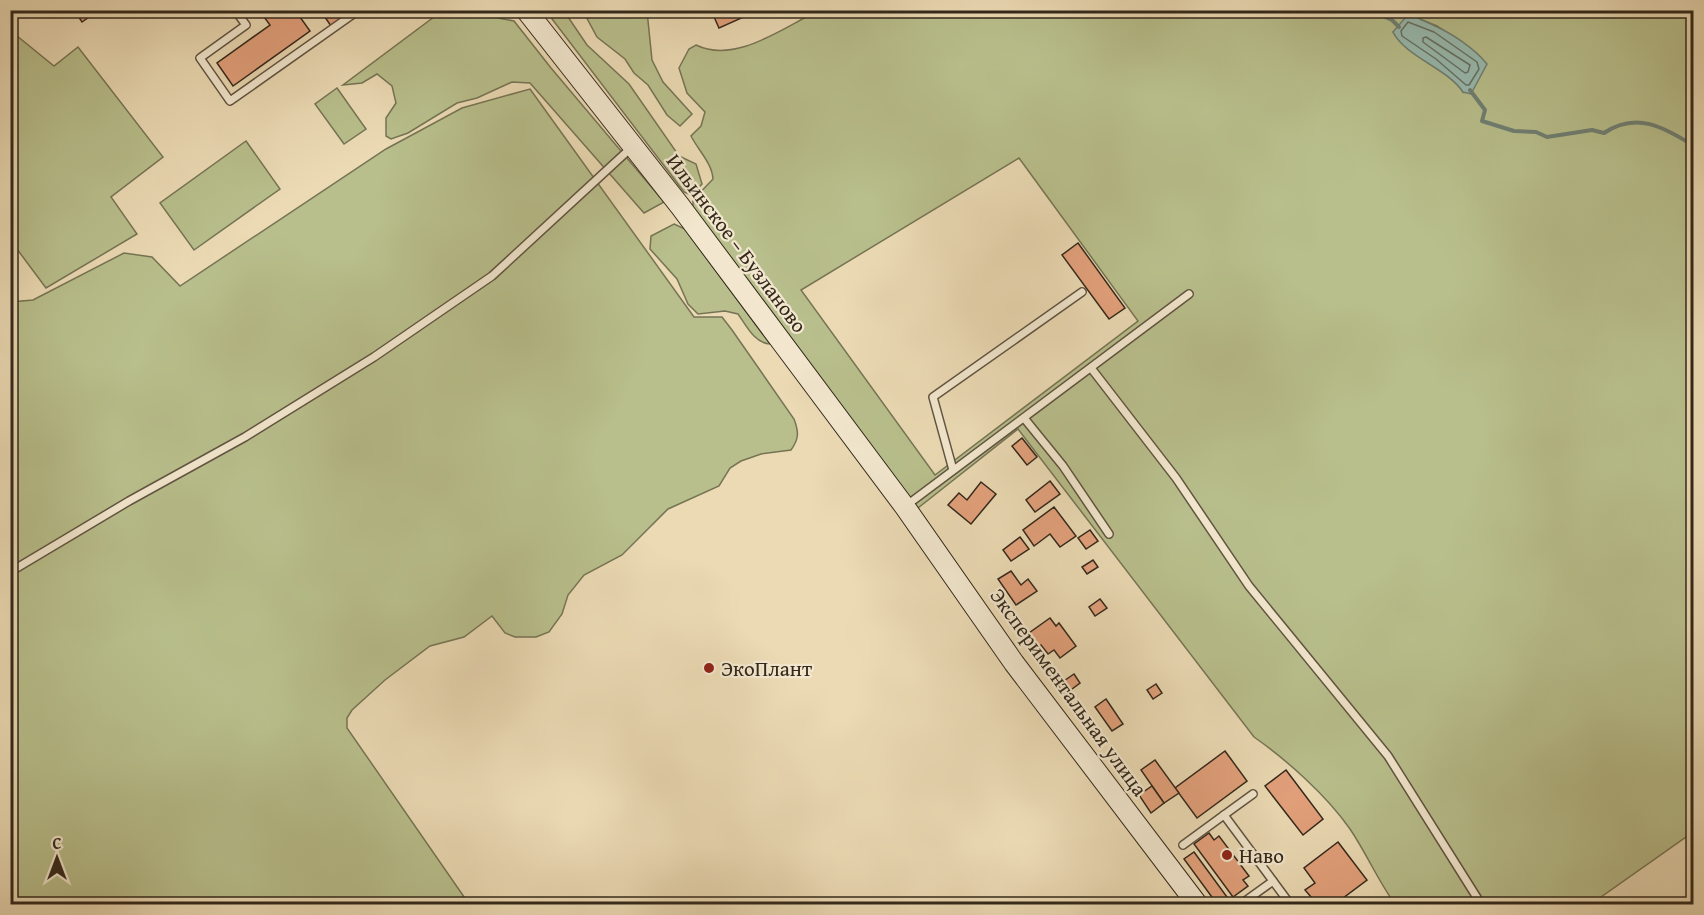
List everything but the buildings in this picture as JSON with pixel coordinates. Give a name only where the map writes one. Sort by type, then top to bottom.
[{"type":"street","name":"Ильинское – Бузланово","points":[[526,10],[633,146],[905,507]]},
{"type":"street","name":"Экспериментальная улица","points":[[905,507],[1014,663],[1197,904]]},
{"type":"lane","points":[[236,10],[246,25],[200,58],[230,101],[359,10]]},
{"type":"lane","points":[[10,572],[129,501],[245,437],[374,357],[492,276],[633,146]]},
{"type":"lane","points":[[953,470],[933,397],[1082,292]]},
{"type":"lane","points":[[905,507],[1189,294]]},
{"type":"lane","points":[[1091,368],[1176,478],[1249,586],[1388,756],[1481,904]]},
{"type":"lane","points":[[1024,418],[1063,466],[1109,534]]},
{"type":"lane","points":[[1183,845],[1253,794]]},
{"type":"lane","points":[[1224,815],[1290,904]]},
{"type":"lane","points":[[1241,904],[1273,881]]},
{"type":"green space","points":[[442,11],[491,11],[498,18],[514,21],[664,202],[644,213],[530,83],[512,82],[477,98],[457,103],[408,133],[391,139],[386,136],[386,118],[396,103],[392,86],[377,74],[362,83],[343,85]]},
{"type":"green space","points":[[546,11],[564,11],[587,45],[629,84],[679,156],[696,164],[702,184],[691,195],[684,192]]},
{"type":"green space","points":[[583,11],[647,11],[652,60],[663,82],[692,114],[680,126],[667,115],[648,85],[634,73],[625,59],[597,37]]},
{"type":"green space","points":[[809,11],[1693,11],[1693,832],[1591,904],[1395,904],[1341,817],[1306,779],[1254,737],[1018,429],[918,508],[693,211],[693,200],[713,179],[707,162],[691,136],[701,126],[705,112],[687,93],[679,68],[689,49],[696,45],[710,50],[740,48],[769,37],[810,15]],"holes":[[[1415,17],[1437,26],[1476,53],[1463,92],[1447,76],[1407,49],[1393,32]],[[1019,158],[1138,321],[935,475],[801,290]]]},
{"type":"green space","points":[[11,31],[54,66],[78,47],[163,157],[111,197],[137,234],[46,288],[11,241]]},
{"type":"green space","points":[[337,88],[366,129],[344,144],[315,104]]},
{"type":"green space","points":[[530,89],[694,317],[722,317],[732,330],[794,419],[797,439],[794,446],[791,450],[761,454],[741,461],[730,468],[719,486],[668,509],[622,555],[584,575],[568,595],[562,614],[549,632],[536,637],[515,637],[505,633],[492,616],[464,637],[430,646],[385,680],[352,710],[347,718],[347,728],[469,904],[11,904],[11,302],[33,300],[124,253],[152,257],[180,286],[386,149],[462,108]]},
{"type":"green space","points":[[246,141],[280,189],[194,250],[160,203]]},
{"type":"green space","points":[[674,224],[685,229],[770,344],[755,337],[738,314],[725,311],[698,314],[688,304],[677,279],[650,249],[651,236]]},
{"type":"water","points":[[1411,11],[1419,18],[1463,42],[1487,64],[1471,94],[1463,92],[1447,76],[1399,41],[1393,32]]},
{"type":"waterway","points":[[1370,10],[1392,20],[1399,27]]},
{"type":"waterway","points":[[1470,90],[1485,110],[1482,121],[1514,131],[1536,132],[1547,137],[1592,130],[1604,133],[1616,126],[1639,122],[1661,128],[1694,146]]},
{"type":"place","name":"ЭкоПлант","points":[[709,668]]},
{"type":"place","name":"Наво","points":[[1227,855]]}]
